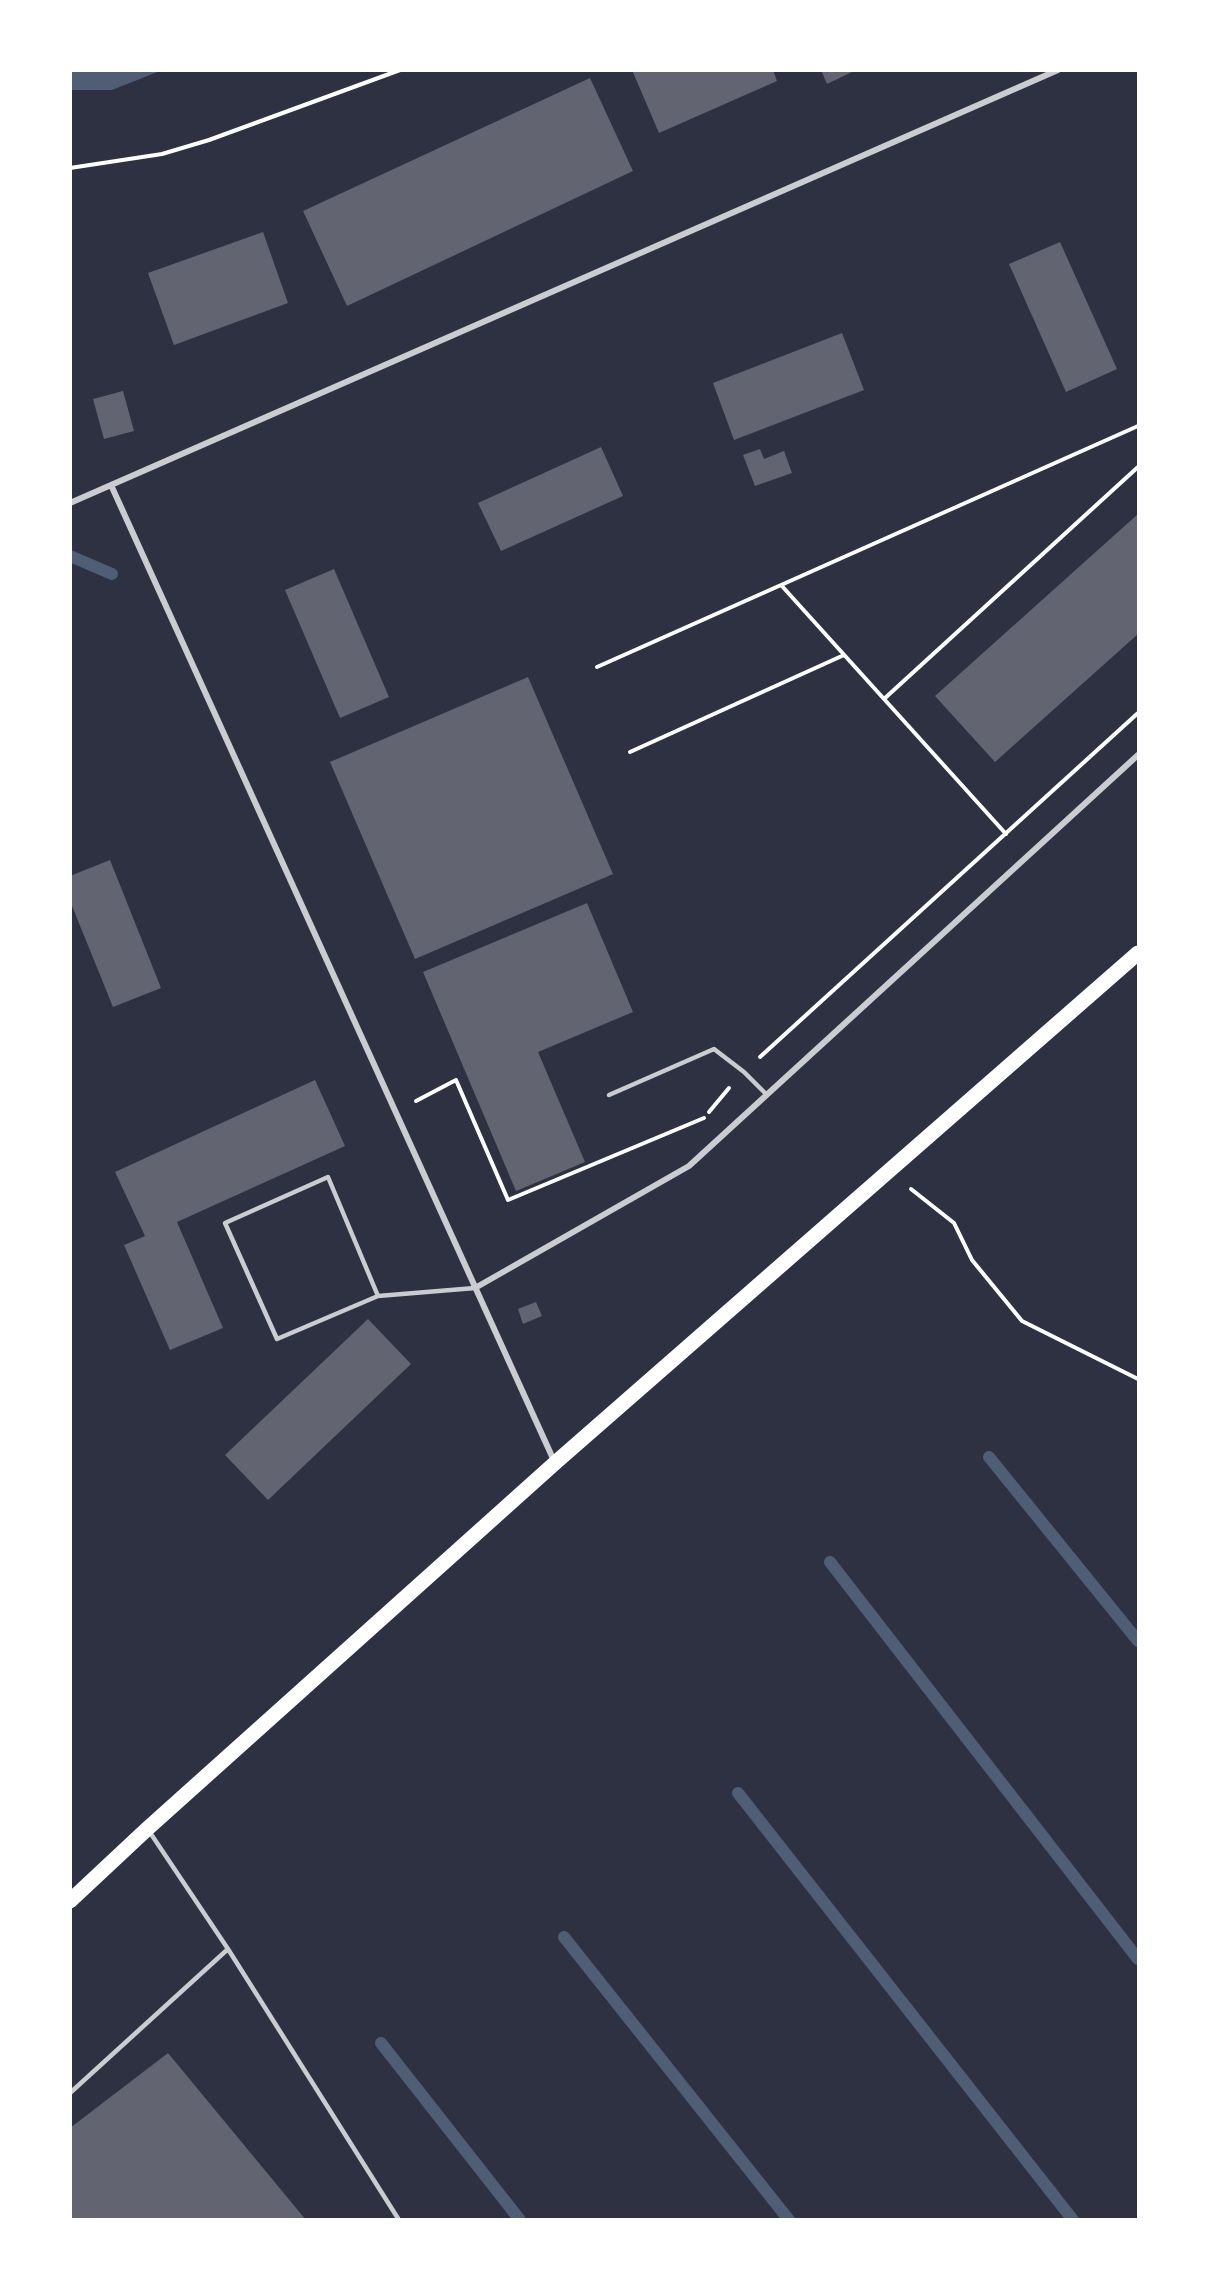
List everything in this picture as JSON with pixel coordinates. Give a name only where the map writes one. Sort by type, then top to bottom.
[{"type":"main road","points":[[70,1901],[147,1828],[555,1463],[1138,953]]},
{"type":"street","points":[[70,503],[1058,70]]},
{"type":"street","points":[[111,485],[555,1463]]},
{"type":"street","points":[[475,1288],[689,1166],[1138,755]]},
{"type":"lane","points":[[609,1095],[714,1048],[744,1072],[766,1094]]},
{"type":"lane","points":[[378,1296],[328,1177],[225,1223],[277,1339],[378,1296],[475,1288]]},
{"type":"lane","points":[[147,1828],[228,1949],[399,2220]]},
{"type":"lane","points":[[70,2093],[228,1949]]},
{"type":"path","points":[[70,168],[162,153],[209,140],[400,70]]},
{"type":"path","points":[[597,667],[1138,426]]},
{"type":"path","points":[[884,699],[1138,467]]},
{"type":"path","points":[[781,585],[1006,834]]},
{"type":"path","points":[[630,753],[844,655]]},
{"type":"path","points":[[395,1111],[456,1080],[508,1200],[704,1118],[744,1072],[1138,713]]},
{"type":"path","points":[[889,1172],[954,1222],[972,1260],[1022,1321],[1138,1379]]},
{"type":"water","points":[[70,71],[160,71],[112,90],[71,90]]},
{"type":"building","points":[[632,70],[773,70],[777,81],[659,133]]},
{"type":"building","points":[[821,70],[856,70],[827,84]]},
{"type":"building","points":[[590,78],[633,171],[347,306],[303,211]]},
{"type":"building","points":[[263,232],[288,303],[174,345],[148,273]]},
{"type":"building","points":[[1060,242],[1117,369],[1066,392],[1009,264]]},
{"type":"building","points":[[842,333],[864,390],[734,440],[713,383]]},
{"type":"building","points":[[123,391],[134,431],[104,439],[93,399]]},
{"type":"building","points":[[601,447],[623,496],[501,551],[478,503]]},
{"type":"building","points":[[760,449],[764,459],[784,451],[792,473],[755,486],[743,455]]},
{"type":"building","points":[[1138,514],[1138,634],[995,762],[935,696]]},
{"type":"building","points":[[334,569],[389,697],[340,718],[285,590]]},
{"type":"building","points":[[528,677],[613,874],[415,959],[330,762]]},
{"type":"building","points":[[110,860],[161,988],[113,1007],[70,901],[70,876]]},
{"type":"building","points":[[587,903],[633,1012],[538,1052],[585,1162],[516,1191],[423,972]]},
{"type":"building","points":[[315,1080],[345,1146],[177,1222],[223,1328],[170,1350],[124,1245],[145,1236],[115,1172]]},
{"type":"building","points":[[536,1302],[542,1316],[523,1324],[518,1309]]},
{"type":"building","points":[[368,1319],[411,1364],[268,1500],[225,1455]]},
{"type":"building","points":[[168,2053],[306,2220],[70,2220],[70,2128]]},
{"type":"waterway","points":[[70,556],[112,574]]},
{"type":"waterway","points":[[989,1457],[1138,1641]]},
{"type":"waterway","points":[[830,1562],[1138,1959]]},
{"type":"waterway","points":[[738,1793],[1073,2220]]},
{"type":"waterway","points":[[564,1937],[789,2220]]},
{"type":"waterway","points":[[381,2043],[520,2220]]}]
